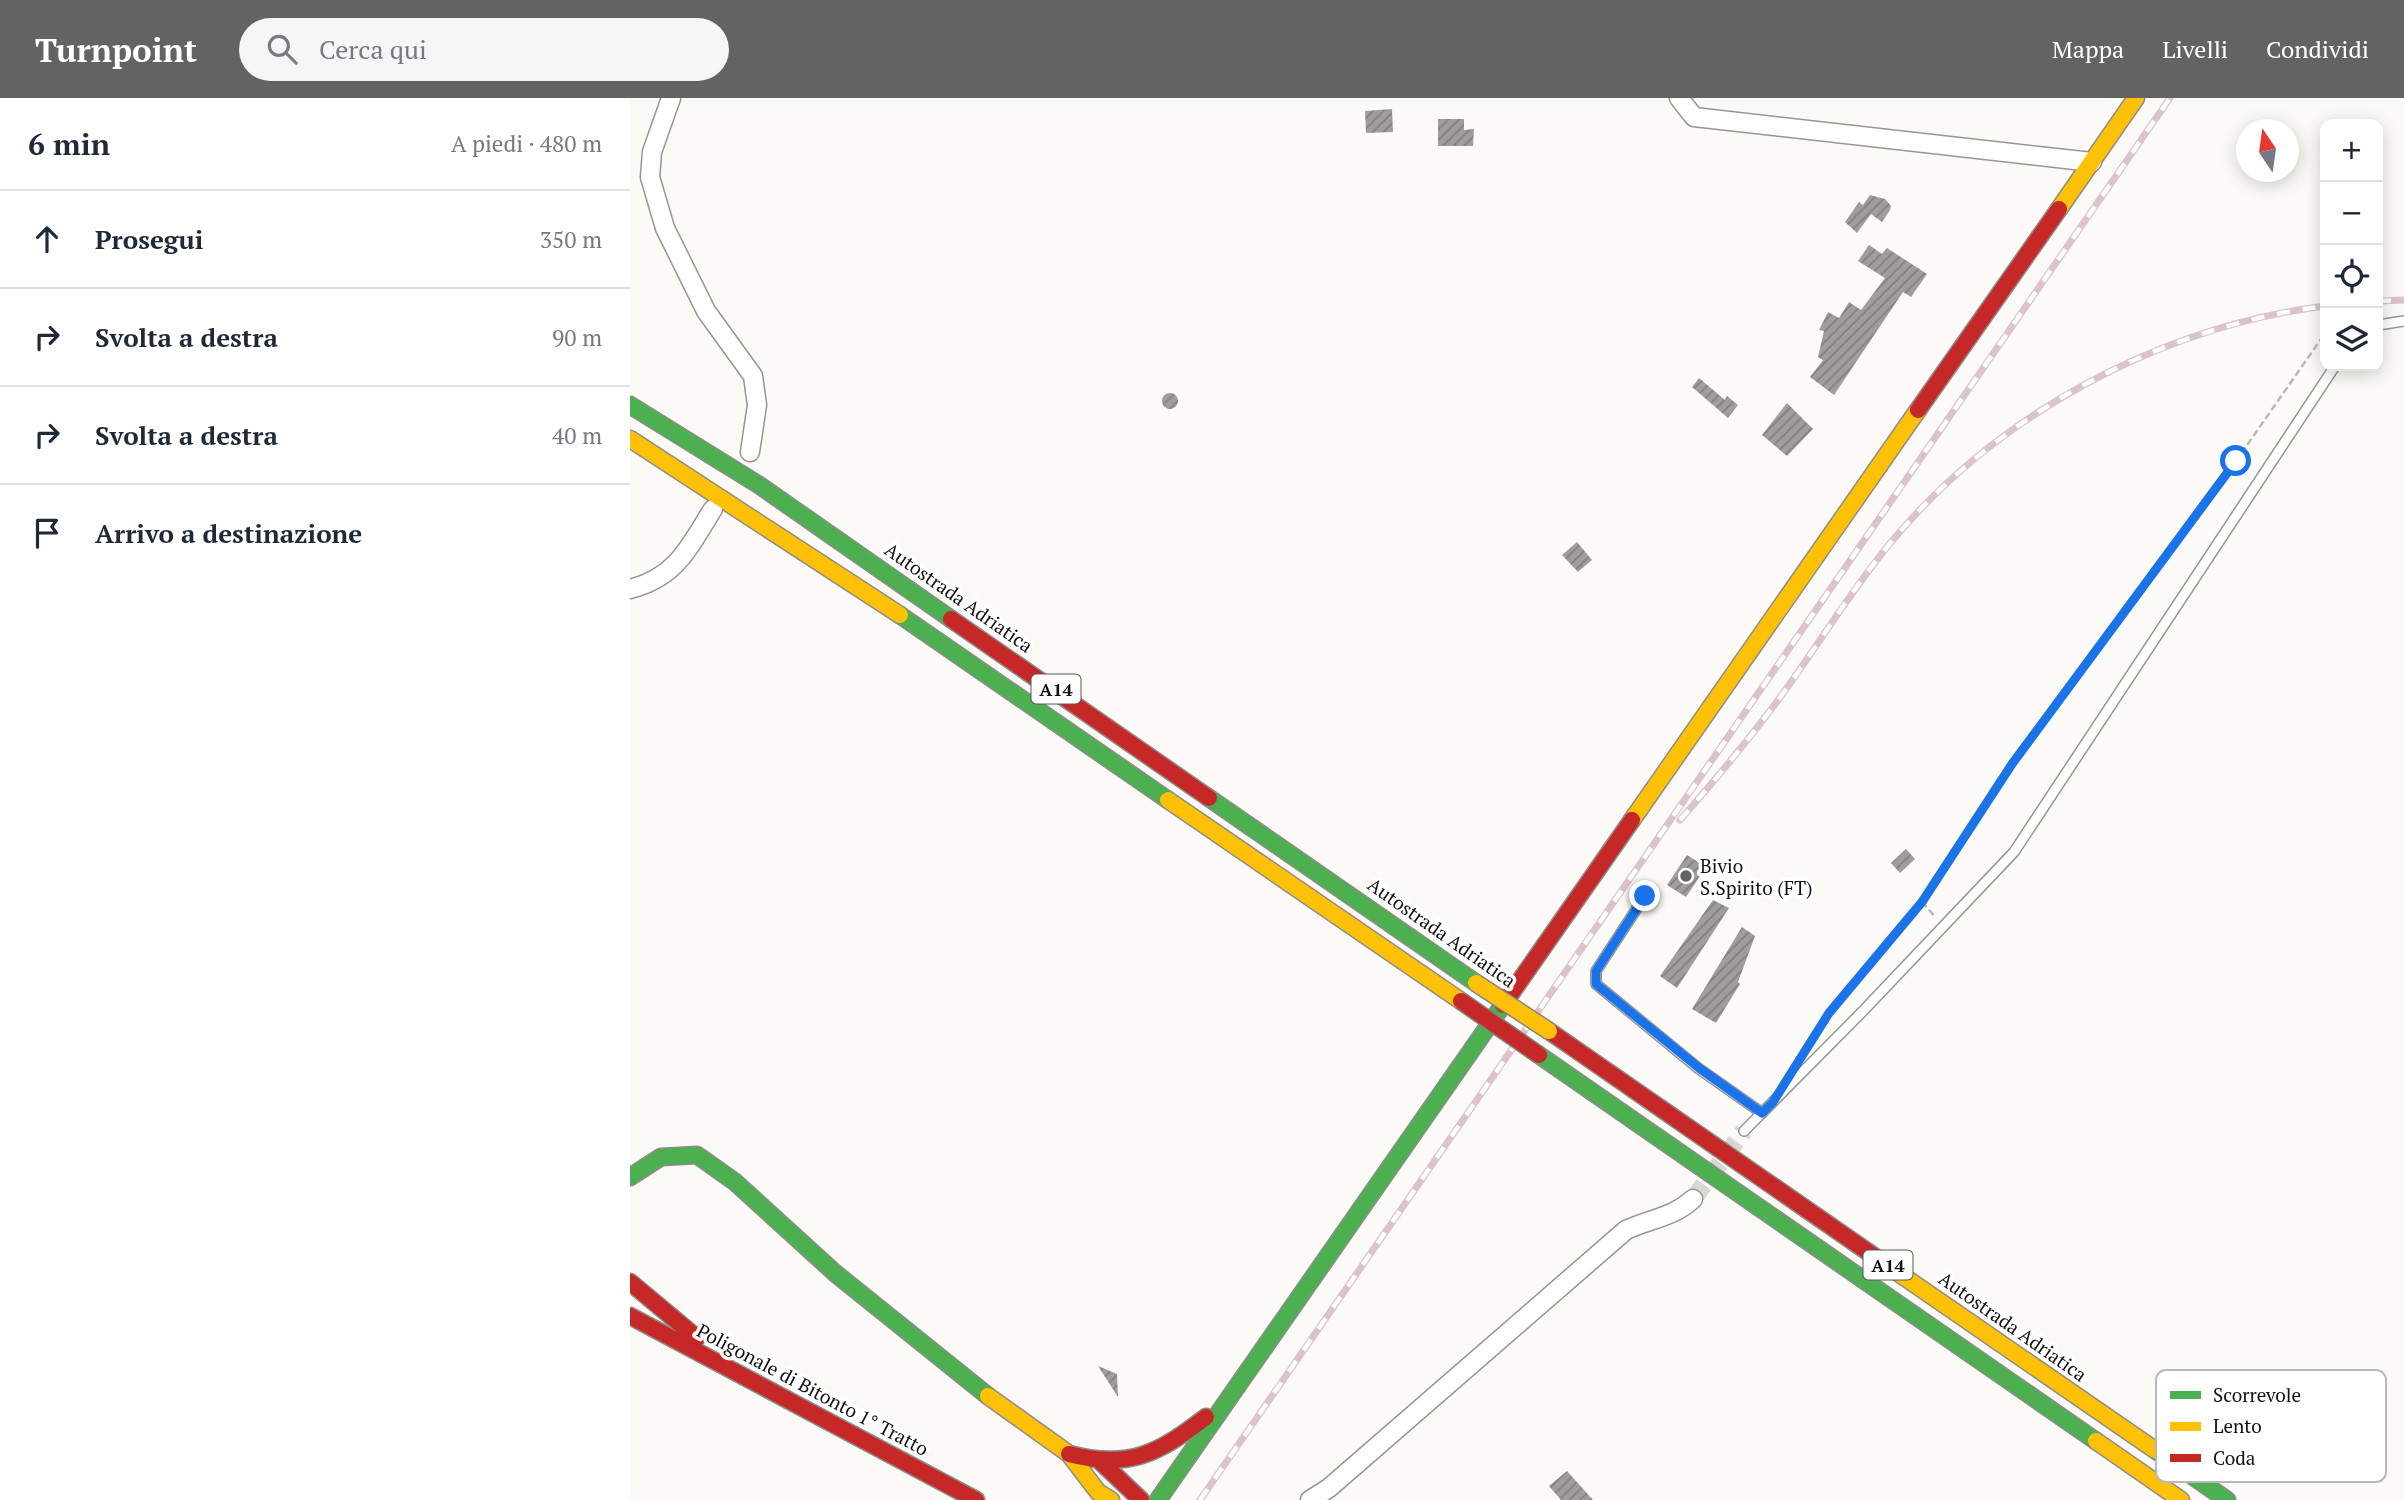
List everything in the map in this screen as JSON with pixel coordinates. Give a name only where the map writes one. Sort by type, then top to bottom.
[{"type":"main road","points":[[1158,1500],[2136,98]]},
{"type":"main road","name":"Autostrada Adriatica","points":[[630,405],[760,485],[2156,1451]]},
{"type":"main road","name":"A14","points":[[630,439],[839,573],[2181,1500]]},
{"type":"main road","points":[[630,1177],[661,1157],[697,1155],[735,1182],[835,1273],[951,1370],[1069,1454],[1103,1497]]},
{"type":"main road","points":[[630,1282],[636,1291],[744,1375]]},
{"type":"main road","name":"Poligonale di Bitonto 1° Tratto","points":[[630,1316],[976,1500]]},
{"type":"main road","points":[[1069,1454],[1122,1464],[1171,1444],[1226,1402]]},
{"type":"main road","points":[[1101,1462],[1141,1500]]},
{"type":"main road","name":"Autostrada Adriatica","points":[[2201,1482],[2227,1500]]},
{"type":"street","points":[[671,98],[652,152],[650,177],[665,228],[706,311],[753,376],[757,405],[750,453]]},
{"type":"street","points":[[1679,98],[1694,117],[2092,162]]},
{"type":"street","points":[[630,589],[662,577],[679,562],[713,509]]},
{"type":"street","points":[[1310,1500],[1329,1488],[1626,1230],[1647,1221],[1670,1216],[1693,1199]]},
{"type":"lane","points":[[2383,324],[2404,321]]},
{"type":"lane","points":[[1744,1131],[2014,852],[2332,371]]},
{"type":"lane","points":[[1645,896],[1596,971],[1596,984],[1699,1068],[1762,1113]]},
{"type":"path","points":[[1796,1062],[1829,1013],[1922,902],[2012,764],[2236,461],[2320,339]]},
{"type":"path","points":[[1922,902],[1943,926]]},
{"type":"building","points":[[1392,109],[1393,132],[1366,133],[1365,111]]},
{"type":"building","points":[[1438,119],[1464,119],[1464,130],[1474,129],[1473,146],[1438,146]]},
{"type":"building","points":[[1870,195],[1885,199],[1891,206],[1890,210],[1882,222],[1871,214],[1857,233],[1845,222],[1859,202],[1863,205]]},
{"type":"building","points":[[1869,245],[1882,254],[1887,248],[1927,274],[1911,297],[1903,292],[1834,395],[1810,377],[1823,360],[1818,357],[1824,331],[1819,330],[1828,312],[1839,318],[1849,302],[1861,310],[1885,278],[1858,261]]},
{"type":"building","points":[[1699,378],[1725,400],[1727,396],[1738,405],[1728,418],[1692,387]]},
{"type":"building","points":[[1170,393],[1176,395],[1176,407],[1170,409],[1164,407],[1162,401],[1164,395]]},
{"type":"building","points":[[1787,403],[1813,429],[1787,456],[1762,435]]},
{"type":"building","points":[[1577,542],[1592,560],[1578,572],[1562,555]]},
{"type":"building","points":[[1906,849],[1915,859],[1900,873],[1891,863]]},
{"type":"building","name":"Bivio S.Spirito (FT)","points":[[1687,855],[1706,867],[1686,897],[1667,885]]},
{"type":"building","points":[[1713,900],[1729,908],[1677,988],[1660,976]]},
{"type":"building","points":[[1742,927],[1755,936],[1738,982],[1740,984],[1716,1023],[1692,1009]]},
{"type":"building","points":[[1098,1366],[1117,1374],[1118,1397]]},
{"type":"building","points":[[1567,1471],[1593,1500],[1561,1500],[1549,1486]]},
{"type":"tunnel","points":[[1693,1199],[1744,1131]]},
{"type":"railway","points":[[1200,1500],[2170,98]]},
{"type":"railway","points":[[2383,301],[2404,300]]},
{"type":"railway","points":[[1680,820],[1772,709],[1877,559],[1935,495],[1982,453],[2033,416],[2087,383],[2144,356],[2203,334],[2263,317],[2320,307]]},
{"type":"traffic: fast","points":[[630,405],[759,485],[951,619]]},
{"type":"traffic: fast","points":[[900,615],[1168,800]]},
{"type":"traffic: fast","points":[[1209,798],[1476,983]]},
{"type":"traffic: fast","points":[[1158,1500],[1503,1005]]},
{"type":"traffic: fast","points":[[1539,1055],[2096,1441]]},
{"type":"traffic: fast","points":[[630,1177],[661,1157],[697,1155],[735,1182],[835,1273],[988,1396]]},
{"type":"traffic: fast","points":[[2201,1482],[2227,1500]]},
{"type":"traffic: slow","points":[[2059,209],[2136,98]]},
{"type":"traffic: slow","points":[[1632,820],[1918,410]]},
{"type":"traffic: slow","points":[[630,439],[900,615]]},
{"type":"traffic: slow","points":[[1168,800],[1461,1001]]},
{"type":"traffic: slow","points":[[1476,983],[1549,1031]]},
{"type":"traffic: slow","points":[[1897,1272],[2155,1450]]},
{"type":"traffic: slow","points":[[988,1396],[1069,1454],[1098,1492],[1111,1500]]},
{"type":"traffic: slow","points":[[2096,1441],[2181,1500]]},
{"type":"traffic: jam","points":[[1918,410],[2059,209]]},
{"type":"traffic: jam","points":[[951,619],[1209,798]]},
{"type":"traffic: jam","points":[[1503,1005],[1632,820]]},
{"type":"traffic: jam","points":[[1461,1001],[1539,1055]]},
{"type":"traffic: jam","points":[[1549,1031],[1897,1272]]},
{"type":"traffic: jam","points":[[630,1282],[697,1338]]},
{"type":"traffic: jam","points":[[630,1316],[976,1500]]},
{"type":"traffic: jam","points":[[1069,1454],[1109,1460],[1142,1455],[1158,1449],[1206,1417]]},
{"type":"traffic: jam","points":[[1101,1462],[1141,1500]]},
{"type":"place","name":"Bivio S.Spirito (FT)","points":[[1686,876]]},
{"type":"route","points":[[1645,896],[1596,971],[1596,984],[1699,1068],[1762,1113],[1773,1102],[1829,1013],[1922,902],[2012,764],[2236,461]]}]
